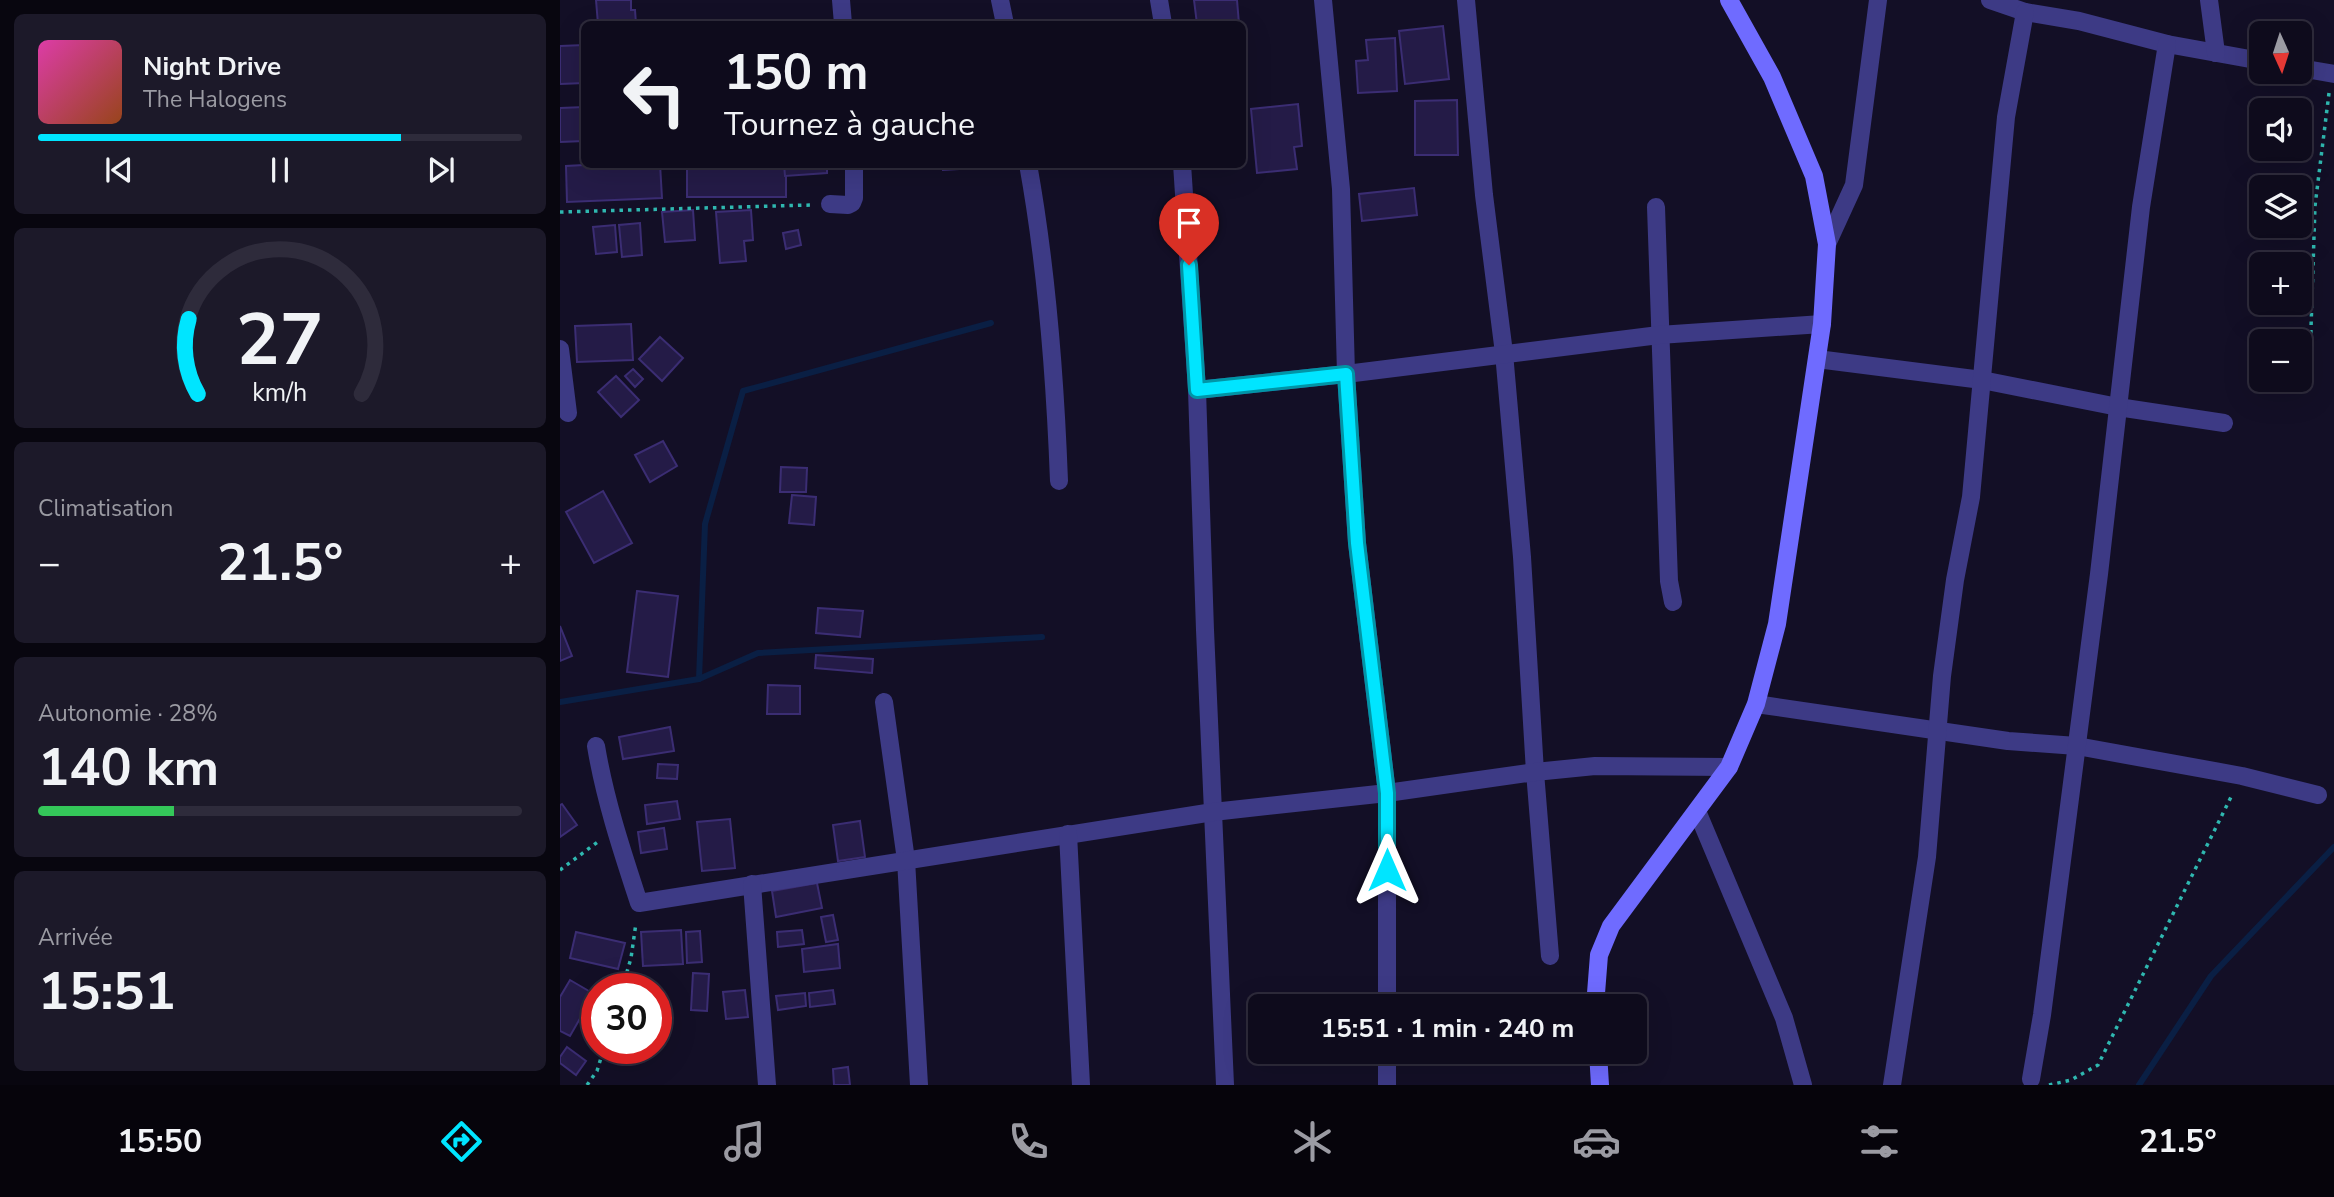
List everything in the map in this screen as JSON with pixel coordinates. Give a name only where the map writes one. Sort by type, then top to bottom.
[{"type":"street","points":[[841,0],[843,21]]},
{"type":"street","points":[[1000,0],[1004,21]]},
{"type":"street","points":[[1159,0],[1162,21]]},
{"type":"street","points":[[1323,0],[1341,189],[1346,374],[1357,543],[1387,793],[1387,994]]},
{"type":"street","points":[[1466,0],[1484,195],[1504,353],[1522,557],[1550,956]]},
{"type":"street","points":[[1596,994],[1599,956],[1611,926],[1729,767],[1756,704],[1777,624],[1822,324],[1827,244],[1814,176],[1772,77],[1729,0]]},
{"type":"street","points":[[1827,244],[1854,185],[1878,0]]},
{"type":"street","points":[[1990,0],[2025,12],[2079,21],[2167,44],[2249,59]]},
{"type":"street","points":[[2209,0],[2216,53]]},
{"type":"street","points":[[1892,1085],[1927,857],[1942,676],[1955,580],[1971,496],[2006,117],[2025,12]]},
{"type":"street","points":[[2031,1079],[2042,1015],[2077,746],[2141,207],[2167,44]]},
{"type":"street","points":[[2312,70],[2332,74]]},
{"type":"street","points":[[830,204],[852,203],[854,168]]},
{"type":"street","points":[[1029,168],[1040,227],[1055,378],[1059,481]]},
{"type":"street","points":[[1182,168],[1197,390],[1225,1085]]},
{"type":"street","points":[[1656,207],[1669,581],[1673,602]]},
{"type":"street","points":[[1197,390],[1659,335],[1822,324]]},
{"type":"street","points":[[560,349],[568,413]]},
{"type":"street","points":[[1817,359],[1982,380],[2118,407],[2224,423]]},
{"type":"street","points":[[884,702],[906,860],[919,1085]]},
{"type":"street","points":[[1756,704],[2008,741],[2077,746],[2242,776],[2318,795]]},
{"type":"street","points":[[596,746],[615,830],[639,903],[1213,812],[1595,766],[1729,767]]},
{"type":"street","points":[[1697,811],[1784,1018],[1803,1085]]},
{"type":"street","points":[[1068,834],[1081,1085]]},
{"type":"street","points":[[752,884],[767,1085]]},
{"type":"street","points":[[1387,1064],[1387,1085]]},
{"type":"street","points":[[1599,1064],[1600,1085]]},
{"type":"path","points":[[2311,329],[2315,206],[2332,74]]},
{"type":"path","points":[[560,212],[830,204]]},
{"type":"path","points":[[2049,1085],[2071,1080],[2098,1065],[2242,776]]},
{"type":"path","points":[[560,870],[615,830]]},
{"type":"path","points":[[627,973],[639,903]]},
{"type":"path","points":[[587,1085],[599,1064]]},
{"type":"building","points":[[596,0],[631,0],[631,10],[635,10],[636,21],[598,21]]},
{"type":"building","points":[[1194,0],[1237,0],[1239,21],[1197,21]]},
{"type":"building","points":[[1443,26],[1449,79],[1405,84],[1399,31]]},
{"type":"building","points":[[1395,38],[1397,91],[1358,93],[1356,61],[1368,60],[1366,40]]},
{"type":"building","points":[[581,45],[581,83],[560,84],[560,46]]},
{"type":"building","points":[[1457,100],[1458,155],[1415,155],[1415,101]]},
{"type":"building","points":[[1298,104],[1302,146],[1294,147],[1297,169],[1257,173],[1251,109]]},
{"type":"building","points":[[581,107],[581,141],[560,142],[560,108]]},
{"type":"building","points":[[566,166],[660,168],[662,198],[567,202]]},
{"type":"building","points":[[687,168],[786,168],[786,197],[687,197]]},
{"type":"building","points":[[784,168],[827,168],[827,173],[785,176]]},
{"type":"building","points":[[943,168],[977,168],[943,170]]},
{"type":"building","points":[[1414,188],[1417,215],[1362,221],[1359,194]]},
{"type":"building","points":[[693,210],[695,240],[665,242],[662,212]]},
{"type":"building","points":[[751,210],[753,240],[744,241],[746,261],[720,263],[716,212]]},
{"type":"building","points":[[640,223],[642,255],[622,257],[619,225]]},
{"type":"building","points":[[615,225],[617,252],[596,254],[593,227]]},
{"type":"building","points":[[798,230],[801,245],[786,249],[783,233]]},
{"type":"building","points":[[631,324],[633,360],[577,362],[575,326]]},
{"type":"building","points":[[660,337],[683,358],[662,381],[639,359]]},
{"type":"building","points":[[633,369],[643,379],[635,387],[625,376]]},
{"type":"building","points":[[616,376],[639,400],[621,417],[598,392]]},
{"type":"building","points":[[663,441],[677,466],[650,482],[635,455]]},
{"type":"building","points":[[781,467],[807,468],[806,492],[780,492]]},
{"type":"building","points":[[603,491],[632,543],[594,563],[566,512]]},
{"type":"building","points":[[792,495],[816,497],[814,525],[789,523]]},
{"type":"building","points":[[637,591],[678,596],[668,677],[627,672]]},
{"type":"building","points":[[818,608],[863,611],[860,637],[816,633]]},
{"type":"building","points":[[560,626],[572,656],[560,661]]},
{"type":"building","points":[[816,655],[873,659],[872,673],[815,668]]},
{"type":"building","points":[[768,685],[800,686],[800,714],[767,714]]},
{"type":"building","points":[[670,727],[674,751],[623,759],[619,737]]},
{"type":"building","points":[[658,764],[678,765],[677,779],[657,778]]},
{"type":"building","points":[[677,801],[680,819],[647,824],[645,805]]},
{"type":"building","points":[[562,804],[577,825],[560,837],[560,805]]},
{"type":"building","points":[[730,819],[735,868],[702,871],[697,822]]},
{"type":"building","points":[[860,821],[865,857],[838,861],[833,825]]},
{"type":"building","points":[[664,828],[667,849],[641,853],[638,832]]},
{"type":"building","points":[[817,883],[822,908],[776,917],[772,891]]},
{"type":"building","points":[[833,915],[838,940],[826,942],[821,917]]},
{"type":"building","points":[[681,930],[683,964],[643,966],[641,932]]},
{"type":"building","points":[[802,930],[804,944],[778,947],[777,932]]},
{"type":"building","points":[[700,931],[702,962],[687,963],[686,932]]},
{"type":"building","points":[[576,932],[625,943],[618,969],[570,958]]},
{"type":"building","points":[[838,944],[840,968],[804,972],[802,949]]},
{"type":"building","points":[[693,973],[709,974],[707,1011],[691,1010]]},
{"type":"building","points":[[570,980],[581,986],[581,1017],[570,1036],[560,1031],[560,997]]},
{"type":"building","points":[[745,990],[748,1017],[726,1019],[723,992]]},
{"type":"building","points":[[833,990],[835,1004],[810,1007],[809,993]]},
{"type":"building","points":[[805,993],[806,1006],[778,1010],[776,996]]},
{"type":"building","points":[[567,1047],[581,1057],[581,1064],[584,1064],[576,1075],[560,1063],[560,1057]]},
{"type":"building","points":[[848,1067],[850,1085],[834,1085],[833,1069]]},
{"type":"waterway","points":[[699,679],[705,524],[743,391],[991,323]]},
{"type":"waterway","points":[[560,702],[699,679],[758,653],[1042,637]]},
{"type":"waterway","points":[[2139,1085],[2211,976],[2334,847]]},
{"type":"route","points":[[1189,265],[1197,390],[1346,374],[1357,543],[1387,793],[1387,870]]}]
